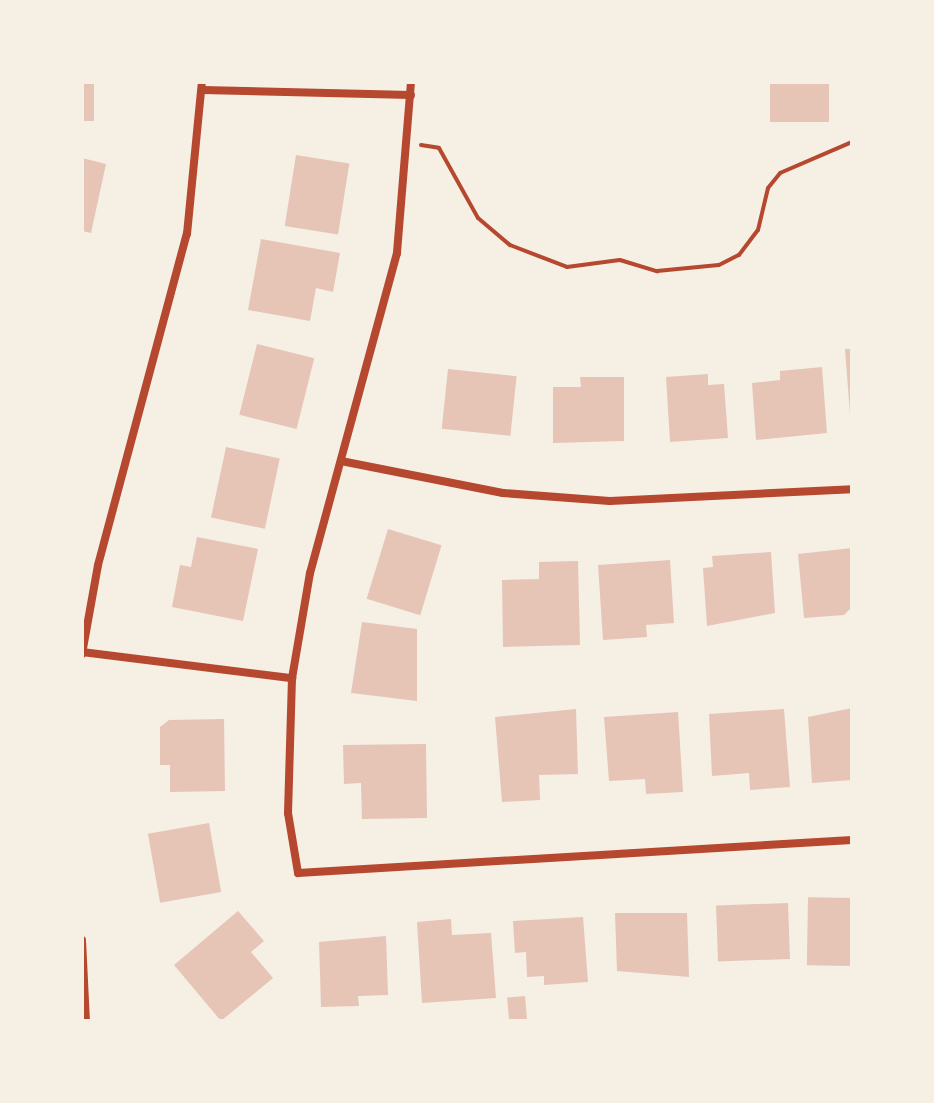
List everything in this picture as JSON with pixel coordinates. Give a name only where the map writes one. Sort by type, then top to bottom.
[{"type":"street","points":[[411,82],[397,253],[310,573],[292,678],[288,813],[298,873],[852,840]]},
{"type":"street","points":[[292,678],[82,653],[98,565],[187,234],[202,86],[411,95]]},
{"type":"street","points":[[341,461],[503,493],[610,501],[852,489]]},
{"type":"street","points":[[82,940],[86,1021]]},
{"type":"path","points":[[427,146],[439,148],[478,218],[510,245],[567,267],[620,260],[657,271],[719,265],[739,255],[758,230],[768,188],[780,173],[852,142]]},
{"type":"building","points":[[82,82],[94,82],[94,121],[82,121]]},
{"type":"building","points":[[770,82],[829,82],[829,122],[770,122]]},
{"type":"building","points":[[296,155],[349,163],[338,235],[285,226]]},
{"type":"building","points":[[82,158],[106,164],[91,233],[82,231]]},
{"type":"building","points":[[261,239],[340,253],[333,292],[316,288],[310,321],[248,310]]},
{"type":"building","points":[[257,344],[314,358],[297,429],[239,415]]},
{"type":"building","points":[[845,349],[852,349],[852,414],[850,414]]},
{"type":"building","points":[[822,367],[827,433],[756,440],[752,383],[780,380],[780,371]]},
{"type":"building","points":[[448,369],[517,376],[510,436],[442,429]]},
{"type":"building","points":[[708,374],[708,385],[724,384],[728,438],[670,442],[666,377]]},
{"type":"building","points":[[580,377],[624,377],[624,441],[553,443],[553,387],[581,387]]},
{"type":"building","points":[[226,447],[280,458],[265,529],[211,517]]},
{"type":"building","points":[[388,529],[442,545],[420,615],[367,599]]},
{"type":"building","points":[[197,537],[258,549],[243,621],[172,607],[180,565],[191,567]]},
{"type":"building","points":[[852,548],[852,607],[844,615],[804,618],[798,554]]},
{"type":"building","points":[[771,552],[775,613],[707,626],[703,568],[713,567],[712,556]]},
{"type":"building","points":[[670,560],[674,623],[646,625],[647,637],[603,640],[598,565]]},
{"type":"building","points":[[578,561],[580,645],[503,647],[502,580],[539,579],[539,562]]},
{"type":"building","points":[[362,622],[417,629],[417,701],[351,693]]},
{"type":"building","points":[[852,708],[852,780],[812,783],[808,717]]},
{"type":"building","points":[[576,709],[578,774],[539,775],[540,800],[502,802],[495,717]]},
{"type":"building","points":[[784,709],[790,787],[750,790],[749,773],[712,776],[709,714]]},
{"type":"building","points":[[678,712],[683,792],[646,794],[645,779],[609,781],[604,717]]},
{"type":"building","points":[[224,719],[225,791],[170,792],[170,765],[160,765],[160,727],[169,720]]},
{"type":"building","points":[[426,744],[427,818],[362,819],[361,783],[344,784],[343,745]]},
{"type":"building","points":[[209,823],[221,892],[160,903],[148,834]]},
{"type":"building","points":[[808,897],[852,898],[851,966],[807,965]]},
{"type":"building","points":[[788,903],[790,959],[718,961],[716,906]]},
{"type":"building","points":[[238,911],[264,941],[251,952],[273,978],[221,1021],[174,965]]},
{"type":"building","points":[[615,913],[687,913],[689,977],[617,971]]},
{"type":"building","points":[[583,917],[588,982],[544,985],[544,976],[527,977],[526,952],[515,953],[513,921]]},
{"type":"building","points":[[451,919],[452,935],[491,933],[496,998],[422,1003],[417,922]]},
{"type":"building","points":[[386,936],[388,995],[358,996],[359,1006],[321,1007],[319,942]]},
{"type":"building","points":[[525,996],[527,1021],[509,1021],[507,998]]}]
